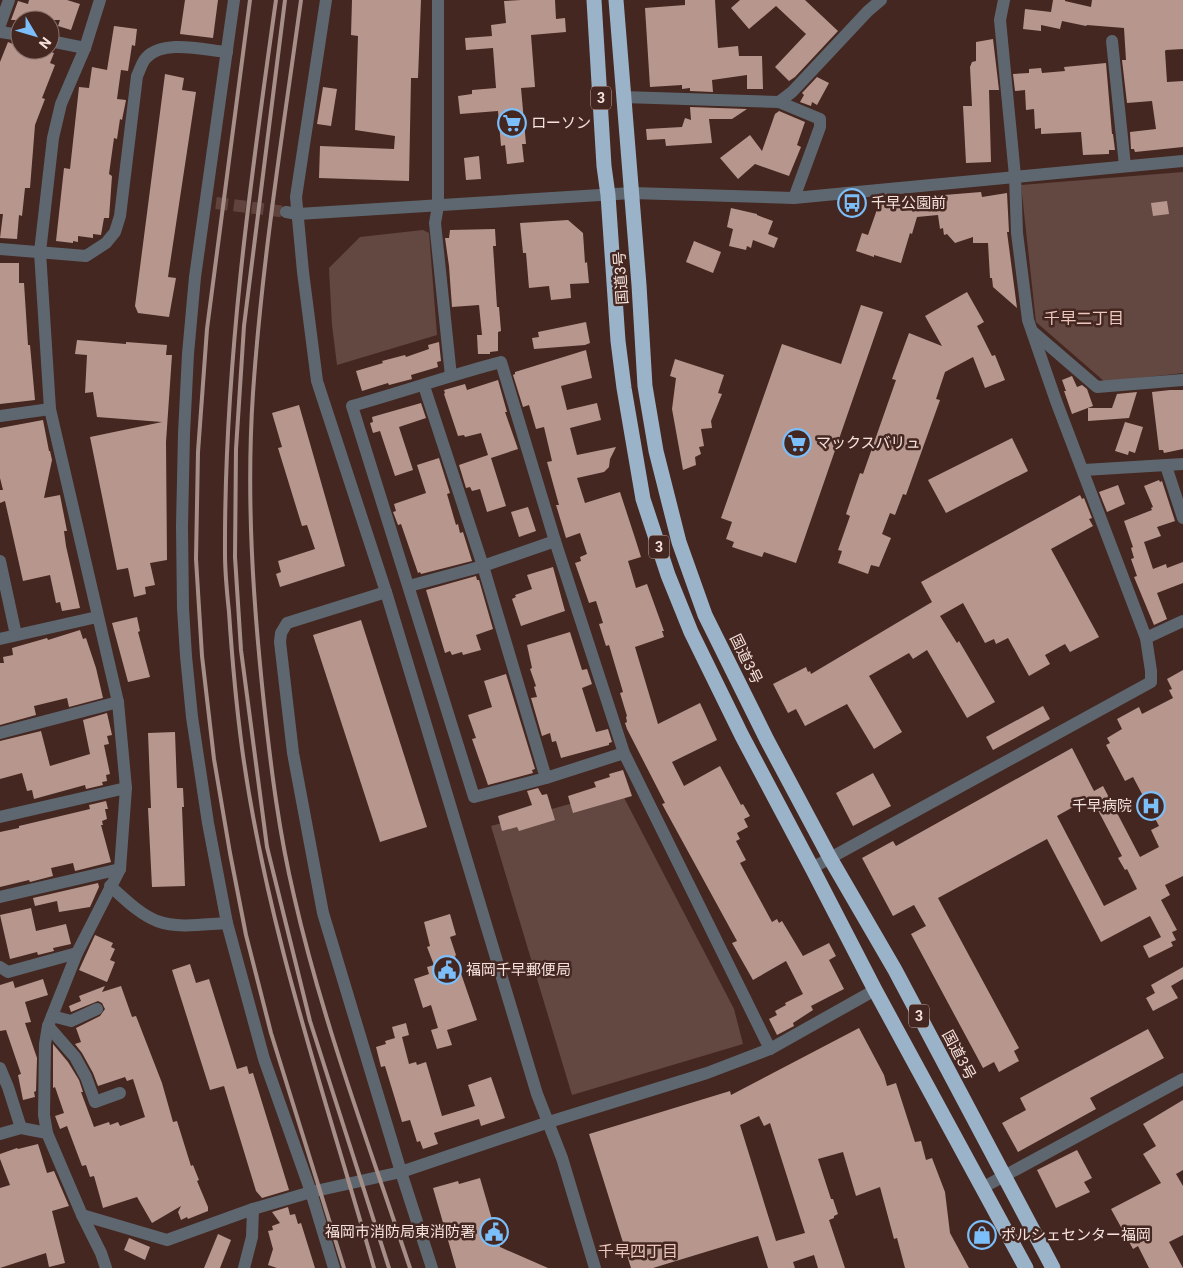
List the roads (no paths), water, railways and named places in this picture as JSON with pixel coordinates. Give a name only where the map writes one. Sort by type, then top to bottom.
[{"type":"highway","name":"国道3号","points":[[594,0],[604,166],[608,195],[618,341],[630,434],[643,499],[668,575],[691,632],[742,736],[875,990],[1026,1268]]},
{"type":"highway","name":"国道3号","points":[[616,0],[646,386],[656,451],[679,542],[705,614],[767,740],[830,858],[895,970],[1053,1268]]},
{"type":"street","points":[[0,25],[9,0]]},
{"type":"street","points":[[100,0],[85,48],[59,112],[53,138],[40,252],[50,409],[118,702],[126,788],[120,869],[77,953],[50,1021],[45,1044],[44,1106],[47,1133],[106,1268]]},
{"type":"street","points":[[234,0],[211,203],[195,277],[184,434],[183,608],[192,717],[208,823],[227,923],[264,1059],[311,1192],[334,1268]]},
{"type":"street","points":[[326,0],[292,213],[303,272],[317,381],[386,592],[537,1094],[562,1158],[595,1268]]},
{"type":"street","points":[[438,0],[438,206],[435,224],[451,376]]},
{"type":"street","points":[[779,102],[792,92],[868,11],[881,0]]},
{"type":"street","points":[[812,868],[1151,682],[1146,638],[1084,470],[1056,401],[1028,320],[1016,232],[1015,176],[1000,20],[1004,0]]},
{"type":"street","points":[[1112,41],[1125,166]]},
{"type":"street","points":[[60,43],[85,48]]},
{"type":"street","points":[[0,249],[86,256],[101,247],[115,232],[120,216],[137,76],[145,58],[158,49],[169,46],[227,52]]},
{"type":"street","points":[[623,97],[779,102],[820,119],[820,127],[794,198]]},
{"type":"street","points":[[292,213],[438,206],[632,193],[794,198],[1183,161]]},
{"type":"street","points":[[1032,330],[1097,387],[1183,380]]},
{"type":"street","points":[[624,753],[546,778],[474,797],[352,406],[501,362],[555,541],[624,753],[770,1049]]},
{"type":"street","points":[[424,386],[483,566],[546,778]]},
{"type":"street","points":[[0,416],[50,409]]},
{"type":"street","points":[[1084,470],[1183,464]]},
{"type":"street","points":[[1166,466],[1183,518]]},
{"type":"street","points":[[409,586],[483,566],[555,541]]},
{"type":"street","points":[[0,561],[16,635]]},
{"type":"street","points":[[386,592],[287,623],[281,633],[280,642],[293,753],[323,913],[432,1268]]},
{"type":"street","points":[[0,639],[98,617]]},
{"type":"street","points":[[1146,638],[1183,621]]},
{"type":"street","points":[[0,733],[118,702]]},
{"type":"street","points":[[0,817],[126,788]]},
{"type":"street","points":[[0,897],[120,869]]},
{"type":"street","points":[[110,886],[135,908],[157,921],[184,926],[227,923]]},
{"type":"street","points":[[0,967],[8,972],[77,953]]},
{"type":"street","points":[[82,1215],[167,1240],[253,1209],[311,1192],[401,1172],[549,1122],[707,1074],[770,1049],[875,990]]},
{"type":"street","points":[[50,1021],[71,1021],[97,1009]]},
{"type":"street","points":[[50,1021],[75,1057],[86,1077],[94,1102],[120,1093]]},
{"type":"street","points":[[0,1068],[21,1128]]},
{"type":"street","points":[[982,1188],[1183,1079]]},
{"type":"street","points":[[0,1134],[21,1128],[47,1133]]},
{"type":"street","points":[[244,1268],[252,1237],[253,1209]]},
{"type":"tunnel","points":[[216,203],[286,212]]},
{"type":"railway","points":[[250,0],[207,329],[198,452],[196,559],[202,656],[214,759],[246,935],[271,1033],[344,1268]]},
{"type":"railway","points":[[276,0],[240,276],[229,415],[226,485],[226,583],[242,748],[266,880],[281,945],[317,1075],[374,1268]]},
{"type":"railway","points":[[285,0],[244,326],[236,449],[235,557],[241,650],[267,847],[310,1021],[389,1268]]},
{"type":"railway","points":[[301,0],[267,245],[253,393],[250,471],[257,627],[273,776],[284,848],[294,896],[333,1037],[410,1268]]},
{"type":"place","name":"ローソン","points":[[512,123]]},
{"type":"place","name":"千早公園前","points":[[852,203]]},
{"type":"place","name":"マックスバリュ","points":[[797,443]]},
{"type":"place","name":"千早病院","points":[[1151,806]]},
{"type":"place","name":"福岡千早郵便局","points":[[447,970]]},
{"type":"place","name":"福岡市消防局東消防署","points":[[494,1232]]},
{"type":"place","name":"ポルシェセンター福岡","points":[[982,1235]]},
{"type":"district","name":"千早二丁目","points":[[1084,318]]},
{"type":"district","name":"千早四丁目","points":[[638,1251]]}]
